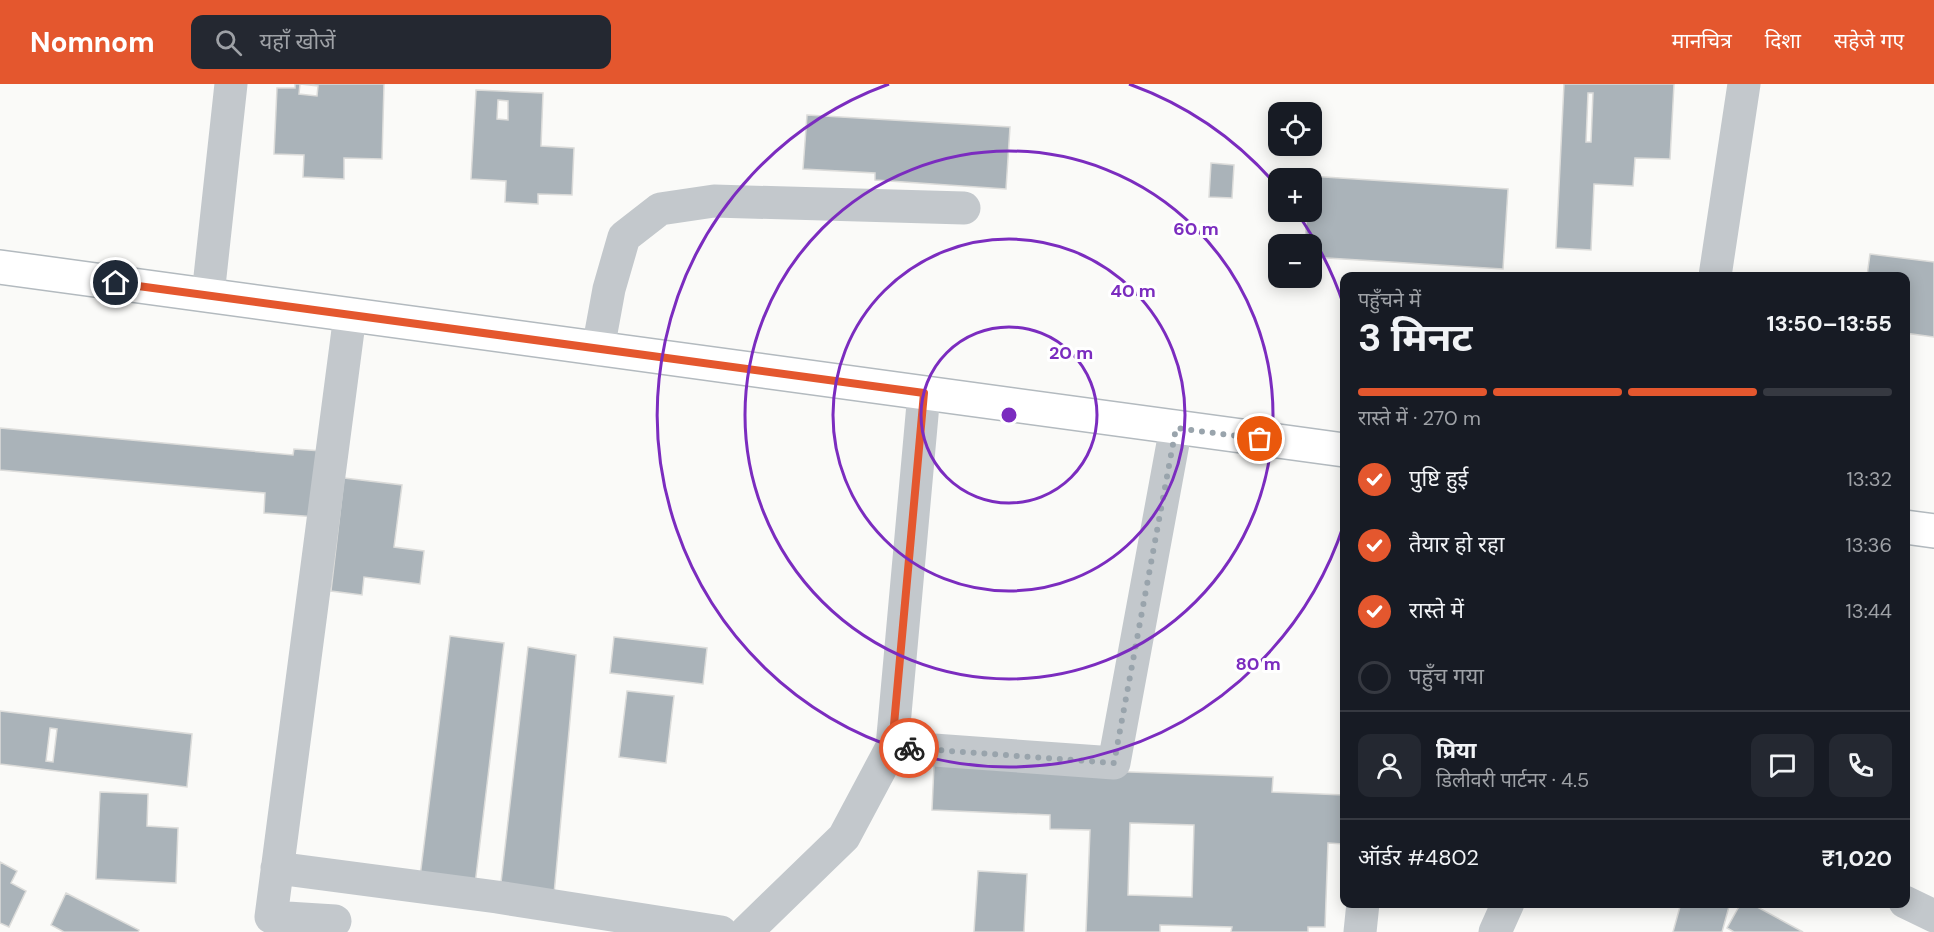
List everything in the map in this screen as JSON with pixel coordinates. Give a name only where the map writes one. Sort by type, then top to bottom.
[{"type":"street","points":[[208,296],[231,84]]},
{"type":"street","points":[[1716,272],[1744,84]]},
{"type":"street","points":[[598,349],[609,289],[624,237],[660,209],[714,201],[964,208]]},
{"type":"street","points":[[0,267],[1340,449]]},
{"type":"street","points":[[334,921],[271,916],[350,315]]},
{"type":"street","points":[[746,932],[844,837],[892,747],[924,393]]},
{"type":"street","points":[[892,747],[1114,763],[1176,428]]},
{"type":"street","points":[[1910,528],[1934,531]]},
{"type":"street","points":[[277,868],[497,897],[721,932]]},
{"type":"street","points":[[1910,904],[1934,916]]},
{"type":"street","points":[[1360,932],[1362,908]]},
{"type":"street","points":[[1495,932],[1506,908]]},
{"type":"building","points":[[295,84],[300,84],[384,84],[382,159],[344,158],[344,179],[303,177],[304,155],[274,154],[277,88],[295,88]],"holes":[[[300,84],[318,86],[317,96],[299,94]]]},
{"type":"building","points":[[1564,84],[1674,84],[1670,159],[1635,158],[1633,186],[1594,184],[1591,250],[1556,248]],"holes":[[[1588,93],[1593,93],[1591,142],[1586,142]]]},
{"type":"building","points":[[476,90],[543,93],[541,146],[574,148],[572,195],[538,194],[538,204],[505,202],[506,181],[471,179]],"holes":[[[498,100],[508,101],[508,120],[497,119]]]},
{"type":"building","points":[[807,115],[1010,127],[1006,189],[875,180],[875,173],[803,169]]},
{"type":"building","points":[[1211,163],[1234,165],[1232,198],[1209,197]]},
{"type":"building","points":[[1322,177],[1508,189],[1503,269],[1322,258],[1322,234],[1306,234],[1306,222],[1322,222]]},
{"type":"building","points":[[1870,254],[1934,262],[1934,337],[1910,334],[1910,272],[1868,272]]},
{"type":"building","points":[[0,428],[293,455],[294,449],[322,451],[317,517],[264,513],[265,493],[0,470]]},
{"type":"building","points":[[344,478],[402,485],[394,547],[424,551],[420,584],[364,577],[362,595],[331,591]]},
{"type":"building","points":[[450,636],[504,643],[473,901],[418,893]]},
{"type":"building","points":[[614,637],[707,648],[703,684],[610,673]]},
{"type":"building","points":[[528,647],[576,655],[553,905],[499,900]]},
{"type":"building","points":[[627,691],[674,696],[666,763],[619,757]]},
{"type":"building","points":[[0,711],[192,734],[187,787],[0,764]],"holes":[[[50,728],[57,729],[53,762],[46,761]]]},
{"type":"building","points":[[934,765],[1273,777],[1272,792],[1340,795],[1340,844],[1328,843],[1325,927],[1308,927],[1308,932],[1231,932],[1232,927],[1160,925],[1160,932],[1086,932],[1090,830],[1050,829],[1050,815],[932,810]],"holes":[[[1130,823],[1194,825],[1192,897],[1128,895]]]},
{"type":"building","points":[[100,792],[148,794],[147,826],[178,828],[176,883],[96,879]]},
{"type":"building","points":[[0,862],[17,871],[11,883],[26,891],[9,927],[0,923]]},
{"type":"building","points":[[978,871],[1027,874],[1024,932],[974,932]]},
{"type":"building","points":[[66,893],[139,930],[138,932],[64,932],[51,925]]},
{"type":"building","points":[[1680,908],[1729,908],[1722,932],[1673,932]]},
{"type":"building","points":[[1738,908],[1759,908],[1803,932],[1734,932],[1727,928]]},
{"type":"way so far","points":[[909,748],[1114,763],[1176,428],[1260,439]]},
{"type":"route","points":[[116,283],[924,393],[892,747],[909,748]]}]
